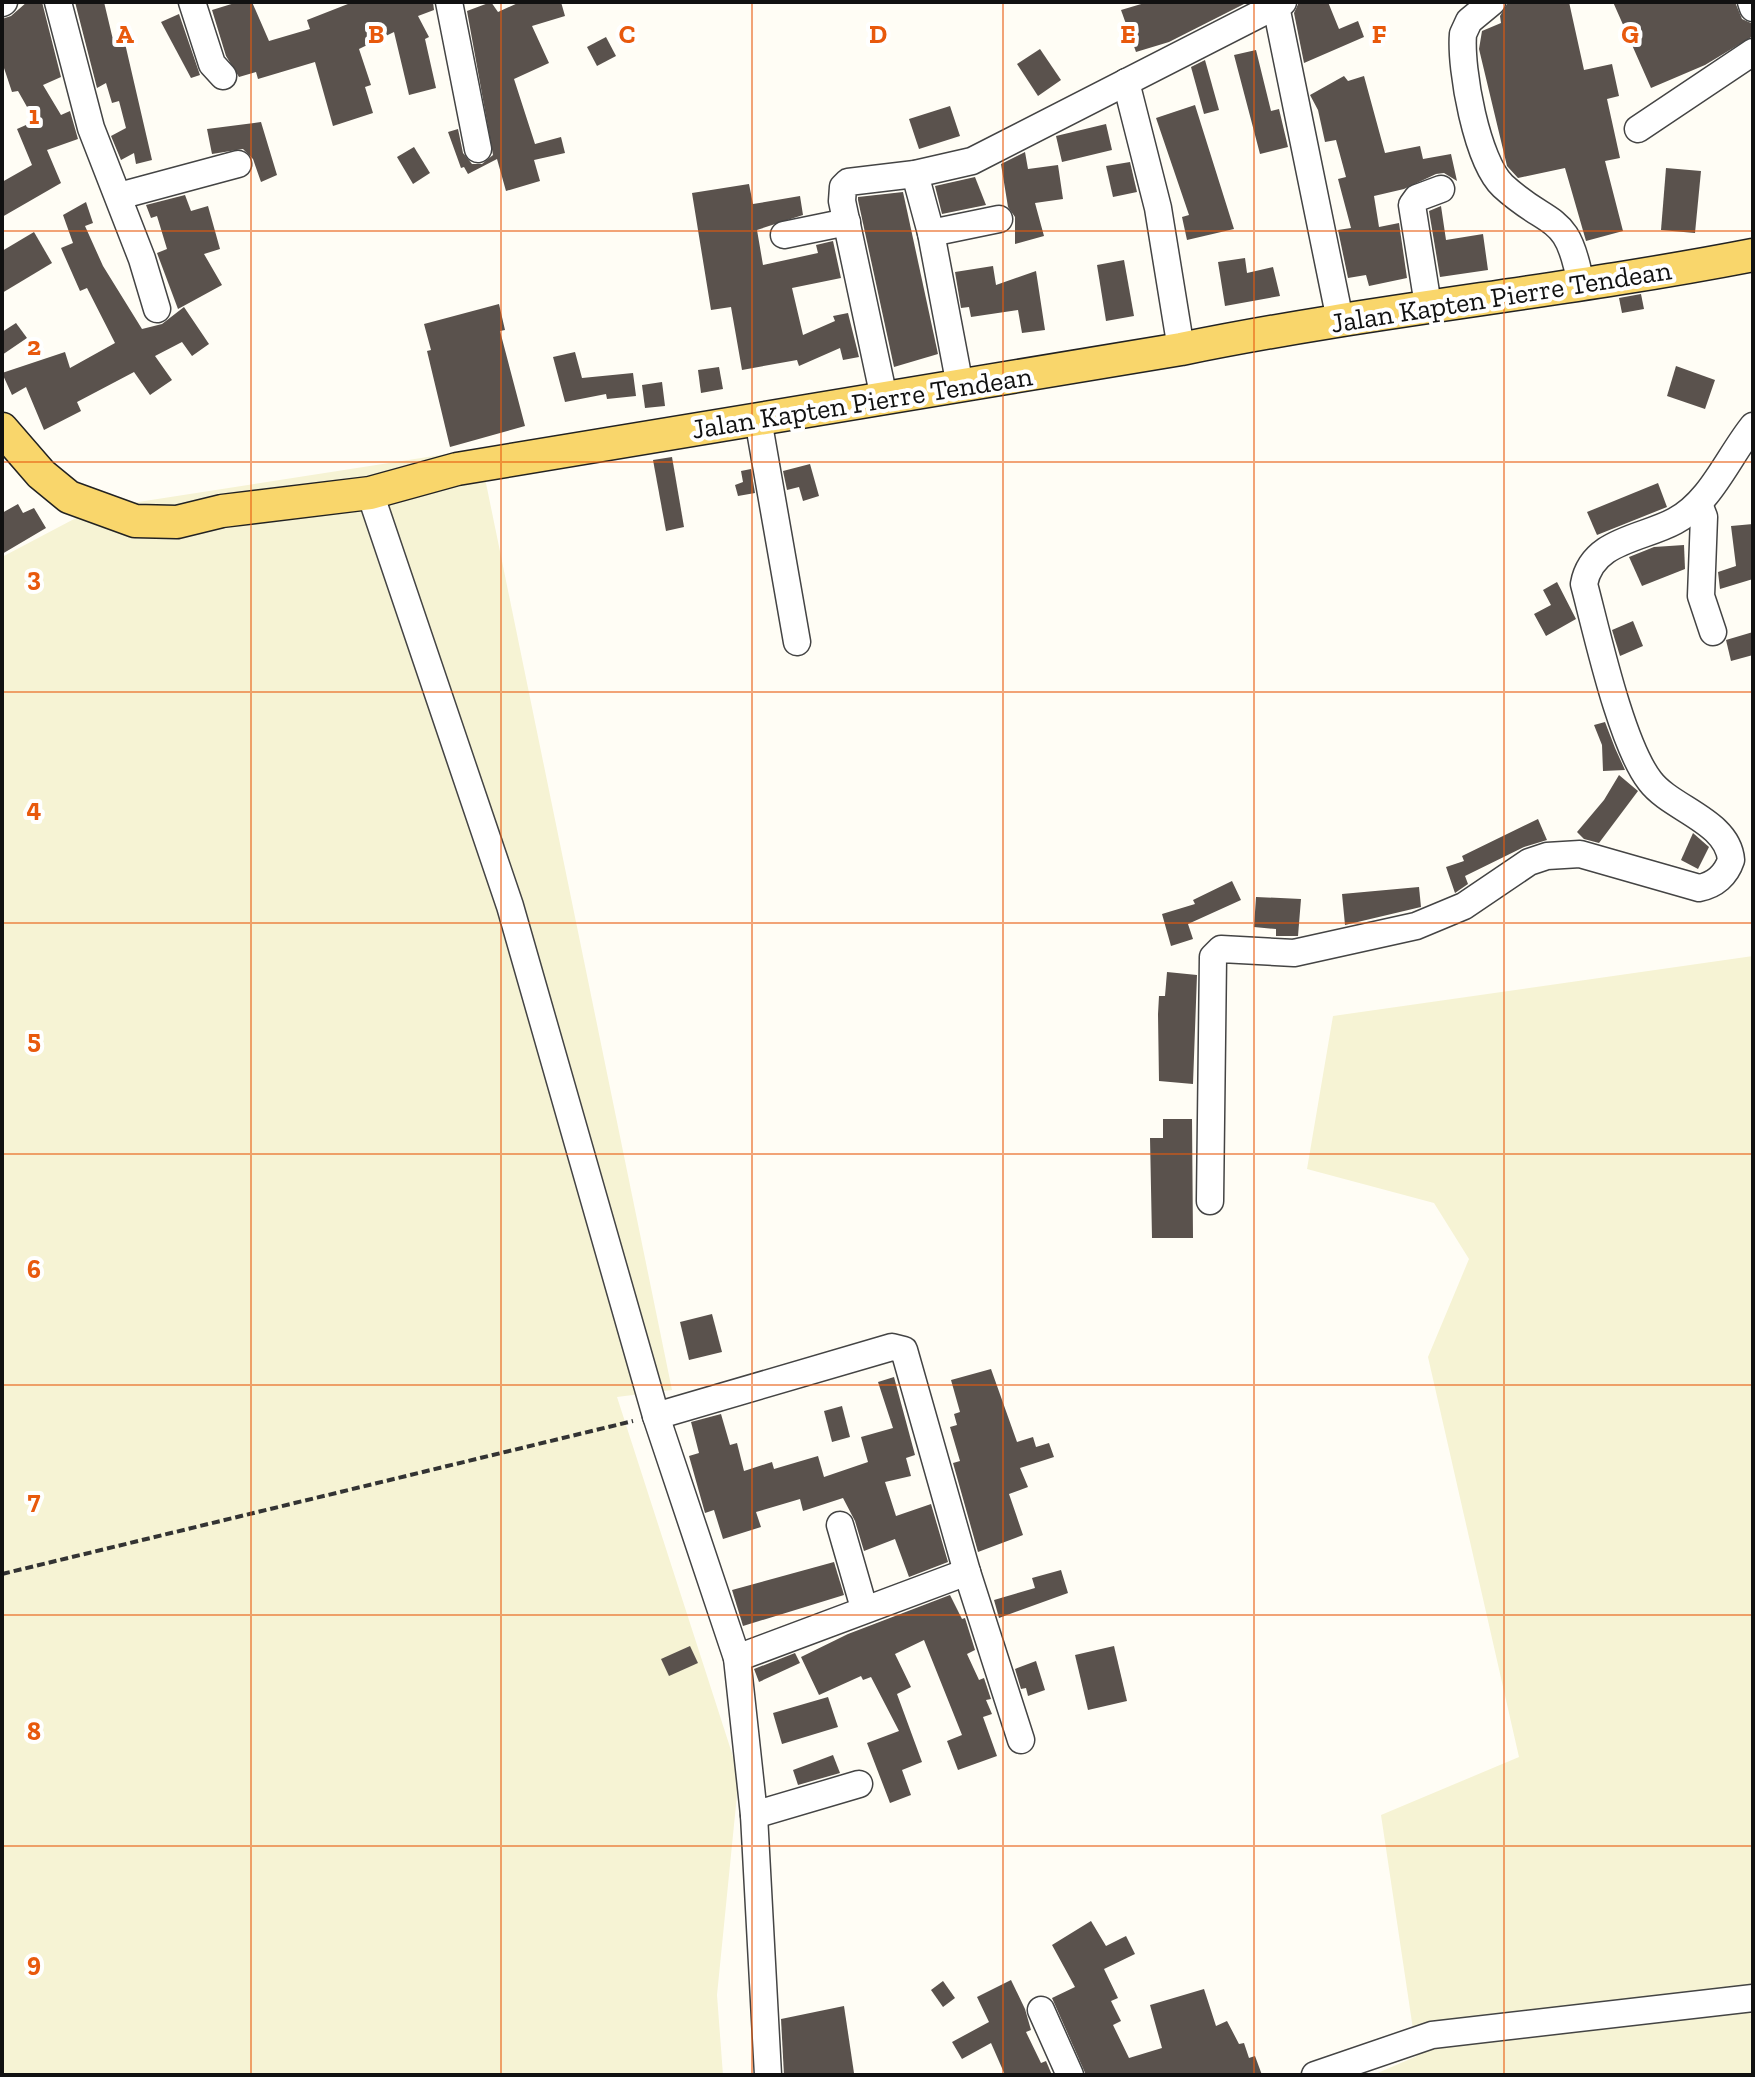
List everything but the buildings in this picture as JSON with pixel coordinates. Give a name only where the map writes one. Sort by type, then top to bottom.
[{"type":"main road","name":"Jalan Kapten Pierre Tendean","points":[[2,429],[41,474],[69,497],[135,521],[177,522],[222,511],[370,493],[457,469],[1428,305],[1581,286],[1753,255]]},
{"type":"street","points":[[58,2],[91,128],[119,196],[157,309]]},
{"type":"street","points":[[192,2],[212,64],[223,76]]},
{"type":"street","points":[[449,2],[478,149]]},
{"type":"street","points":[[1492,2],[1469,21],[1463,34],[1478,135],[1489,165],[1501,184],[1554,220],[1566,234],[1575,250],[1581,286]]},
{"type":"street","points":[[1751,2],[1753,8]]},
{"type":"street","points":[[884,398],[841,194],[848,182],[915,174],[972,161],[1271,5],[1340,320]]},
{"type":"street","points":[[1638,129],[1753,52]]},
{"type":"street","points":[[1126,82],[1158,208],[1181,349]]},
{"type":"street","points":[[119,196],[238,164]]},
{"type":"street","points":[[915,174],[931,233],[960,386]]},
{"type":"street","points":[[1428,305],[1412,205],[1417,198],[1441,189]]},
{"type":"street","points":[[931,233],[999,219]]},
{"type":"street","points":[[784,235],[847,222]]},
{"type":"street","points":[[758,419],[797,642]]},
{"type":"street","points":[[1210,1201],[1213,957],[1221,949],[1294,953],[1416,926],[1464,906],[1529,862],[1547,856],[1580,854],[1699,888],[1710,886],[1724,874],[1731,860],[1726,841],[1659,791],[1644,774],[1615,697],[1584,584],[1586,570],[1604,550],[1676,521],[1699,504],[1753,426]]},
{"type":"street","points":[[370,493],[510,906],[656,1416],[737,1658],[754,1815],[768,2075]]},
{"type":"street","points":[[1699,504],[1704,517],[1701,596],[1713,632]]},
{"type":"street","points":[[656,1416],[898,1347],[908,1357],[967,1572],[1021,1740]]},
{"type":"street","points":[[840,1525],[864,1608]]},
{"type":"street","points":[[737,1658],[967,1572]]},
{"type":"street","points":[[754,1815],[859,1784]]},
{"type":"street","points":[[1315,2075],[1432,2035],[1753,1998]]},
{"type":"street","points":[[1041,2010],[1070,2075]]},
{"type":"path","points":[[2,1574],[656,1416]]},
{"type":"shaded area","points":[[479,449],[672,1390],[617,1397],[739,1775],[717,1995],[723,2075],[2,2075],[2,557],[93,509]]},
{"type":"shaded area","points":[[1753,956],[1753,2075],[1373,2075],[1417,2056],[1381,1815],[1519,1757],[1428,1357],[1469,1259],[1434,1203],[1307,1169],[1333,1016]]}]
